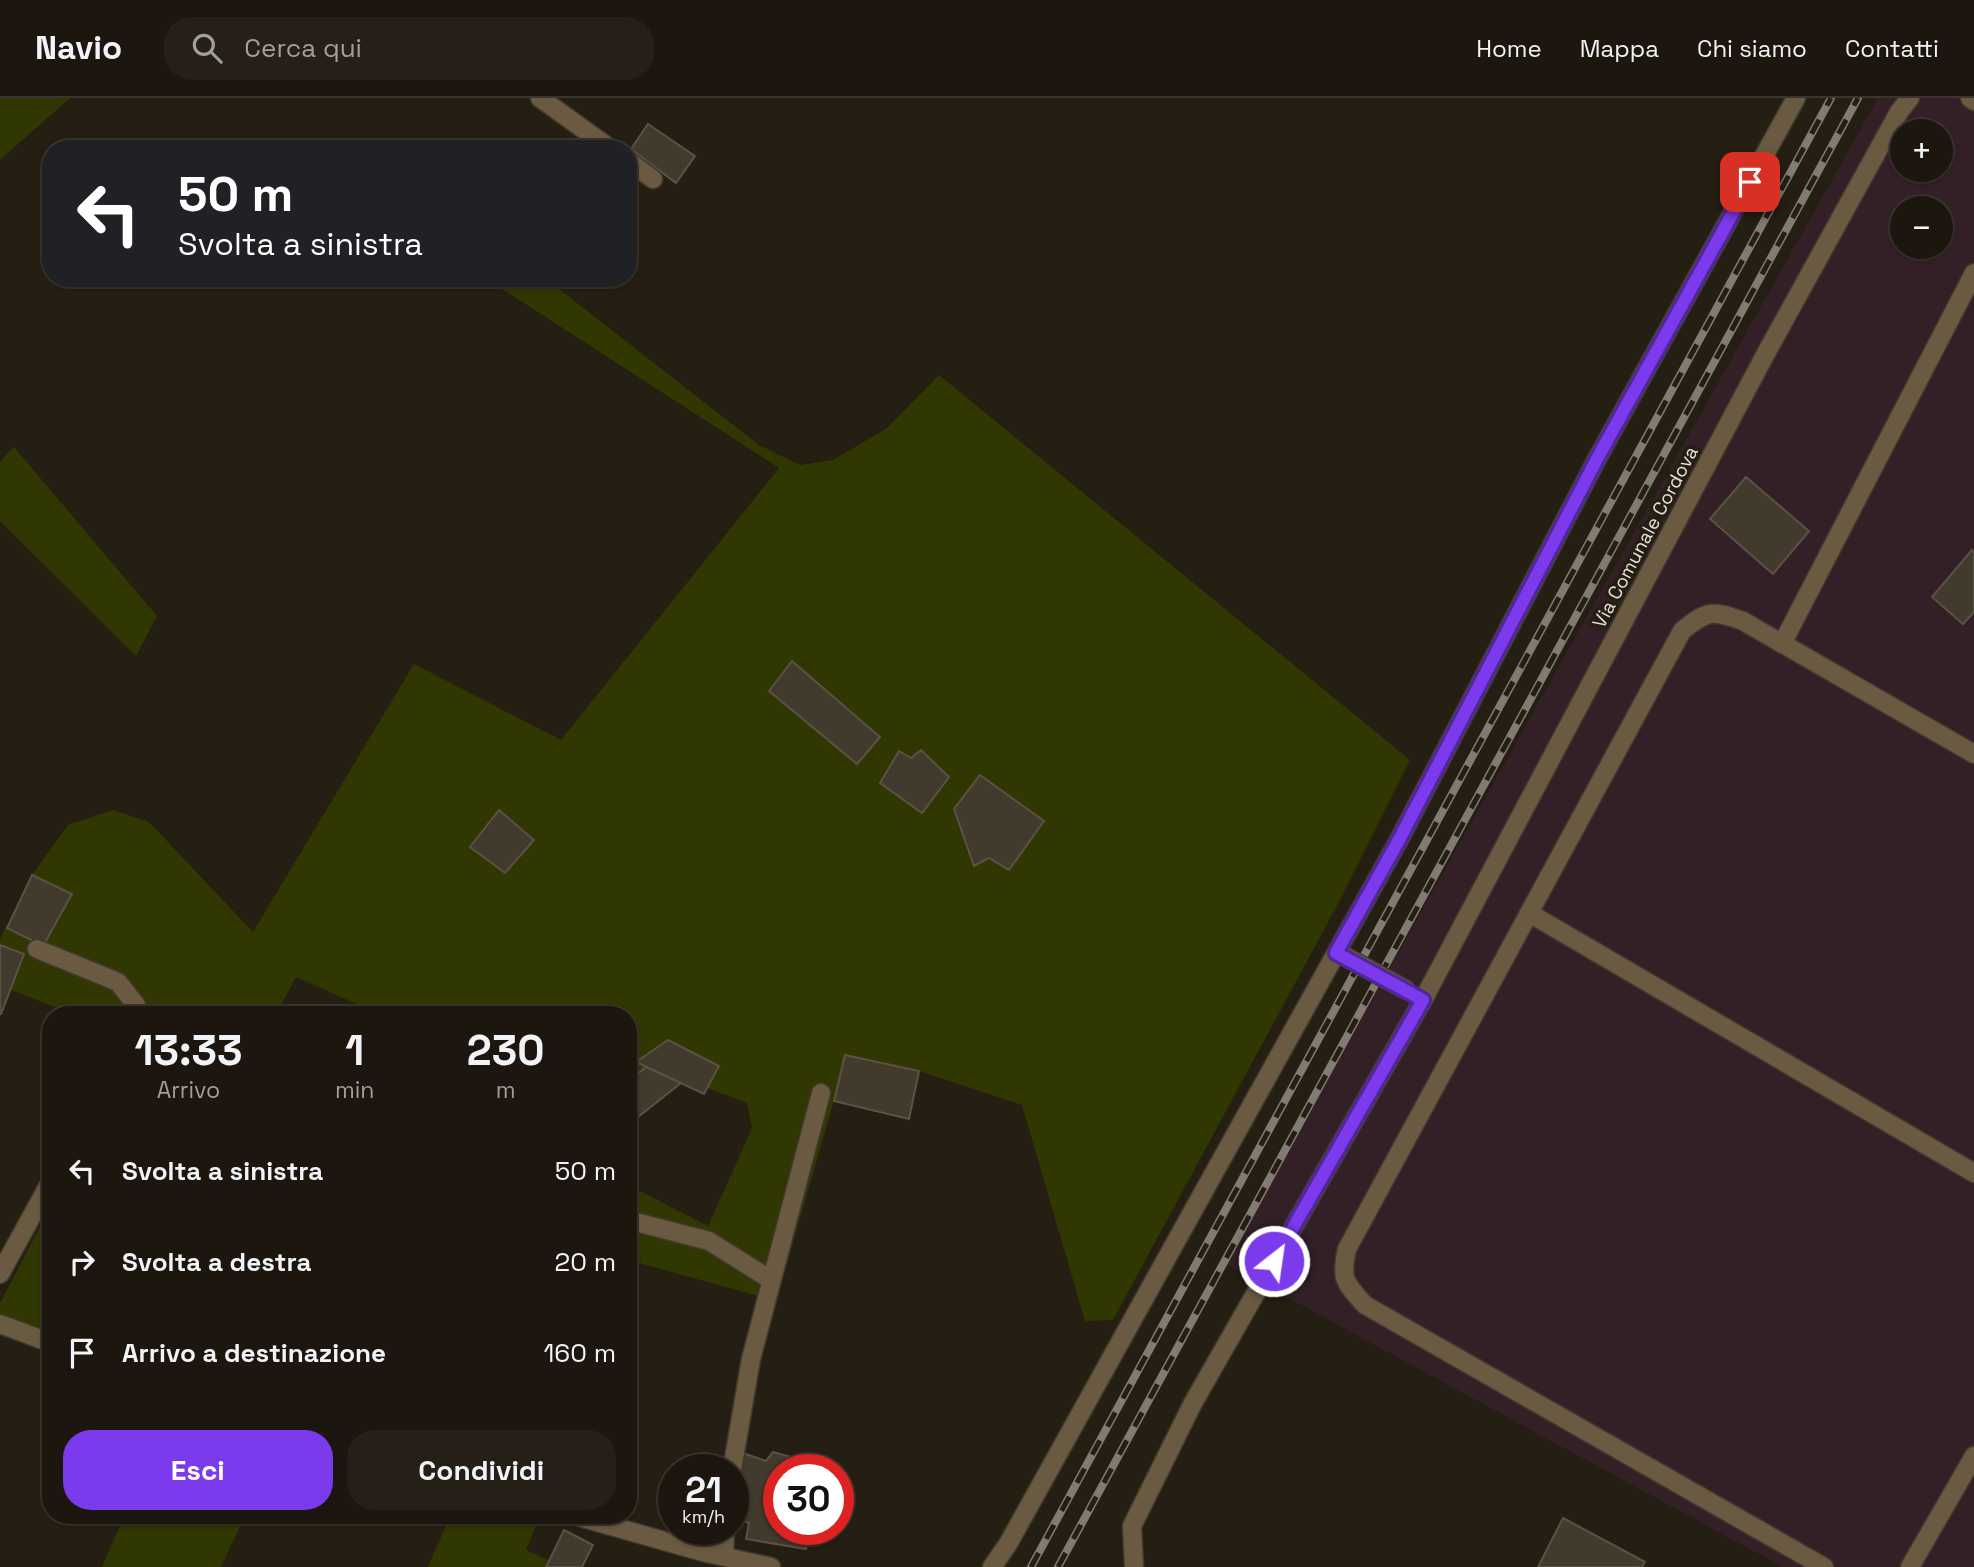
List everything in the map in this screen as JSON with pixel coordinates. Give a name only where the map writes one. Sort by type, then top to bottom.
[{"type":"street","points":[[540,98],[598,140]]},
{"type":"street","points":[[992,1567],[1008,1544],[1341,955],[1598,457],[1796,98]]},
{"type":"street","name":"Via Comunale Cordova","points":[[1135,1567],[1132,1525],[1193,1403],[1764,357],[1899,112],[1910,98]]},
{"type":"street","points":[[637,167],[653,179]]},
{"type":"street","points":[[1782,644],[1974,273]]},
{"type":"street","points":[[1824,1567],[1365,1305],[1349,1287],[1342,1270],[1347,1249],[1682,631],[1699,617],[1719,613],[1743,621],[1974,754]]},
{"type":"street","points":[[1529,913],[1974,1173]]},
{"type":"street","points":[[37,949],[118,982],[136,1006]]},
{"type":"street","points":[[1341,955],[1415,995]]},
{"type":"street","points":[[735,1454],[751,1359],[821,1093]]},
{"type":"street","points":[[0,1274],[42,1197]]},
{"type":"street","points":[[637,1222],[709,1241],[771,1280]]},
{"type":"street","points":[[0,1324],[42,1340]]},
{"type":"street","points":[[1910,1567],[1974,1456]]},
{"type":"street","points":[[606,1524],[771,1567]]},
{"type":"street","points":[[724,1545],[724,1556]]},
{"type":"shaded area","points":[[1878,98],[1974,98],[1974,1567],[1783,1567],[1224,1263]]},
{"type":"green space","points":[[0,98],[70,98],[0,160]]},
{"type":"green space","points":[[499,287],[557,287],[759,445],[800,465],[833,460],[887,428],[939,375],[1410,760],[1338,904],[1113,1320],[1085,1321],[1022,1105],[919,1071],[845,1055],[776,1301],[637,1262],[637,1190],[708,1226],[752,1128],[747,1103],[707,1088],[719,1066],[668,1040],[637,1061],[637,1006],[361,1006],[296,977],[281,1006],[52,1006],[11,990],[0,1014],[0,939],[32,875],[68,825],[113,810],[149,822],[253,932],[414,664],[561,740],[779,468]]},
{"type":"green space","points":[[14,447],[157,616],[136,656],[0,521],[0,462]]},
{"type":"green space","points":[[637,1062],[646,1067],[637,1074]]},
{"type":"green space","points":[[42,1223],[42,1340],[0,1324],[0,1303]]},
{"type":"green space","points":[[121,1524],[241,1524],[221,1567],[102,1567]]},
{"type":"green space","points":[[447,1524],[537,1524],[526,1550],[548,1560],[545,1567],[428,1567]]},
{"type":"building","points":[[648,124],[695,156],[676,183],[637,154],[637,140]]},
{"type":"building","points":[[1746,477],[1809,531],[1773,574],[1710,519]]},
{"type":"building","points":[[1972,550],[1974,612],[1963,624],[1932,597]]},
{"type":"building","points":[[792,661],[880,737],[857,764],[769,691]]},
{"type":"building","points":[[921,750],[949,777],[922,813],[880,783],[899,751],[911,758]]},
{"type":"building","points":[[980,775],[1044,821],[1009,870],[989,858],[974,866],[954,809]]},
{"type":"building","points":[[499,810],[534,840],[505,873],[470,847]]},
{"type":"building","points":[[32,875],[72,894],[43,946],[7,928]]},
{"type":"building","points":[[0,945],[24,954],[1,1014],[0,1014]]},
{"type":"building","points":[[668,1040],[719,1066],[704,1094],[637,1061]]},
{"type":"building","points":[[845,1055],[919,1071],[909,1119],[834,1101]]},
{"type":"building","points":[[646,1067],[681,1083],[637,1118],[637,1074]]},
{"type":"building","points":[[749,1455],[763,1460],[763,1542],[749,1540]]},
{"type":"building","points":[[1563,1518],[1645,1562],[1642,1567],[1538,1567]]},
{"type":"building","points":[[564,1530],[593,1545],[582,1567],[546,1567]]},
{"type":"building","points":[[782,1545],[807,1545],[806,1549]]},
{"type":"railway","points":[[1031,1567],[1831,98]]},
{"type":"railway","points":[[1058,1567],[1858,98]]},
{"type":"route","points":[[1274,1261],[1423,1000],[1336,953],[1400,838],[1598,457],[1750,182]]}]
